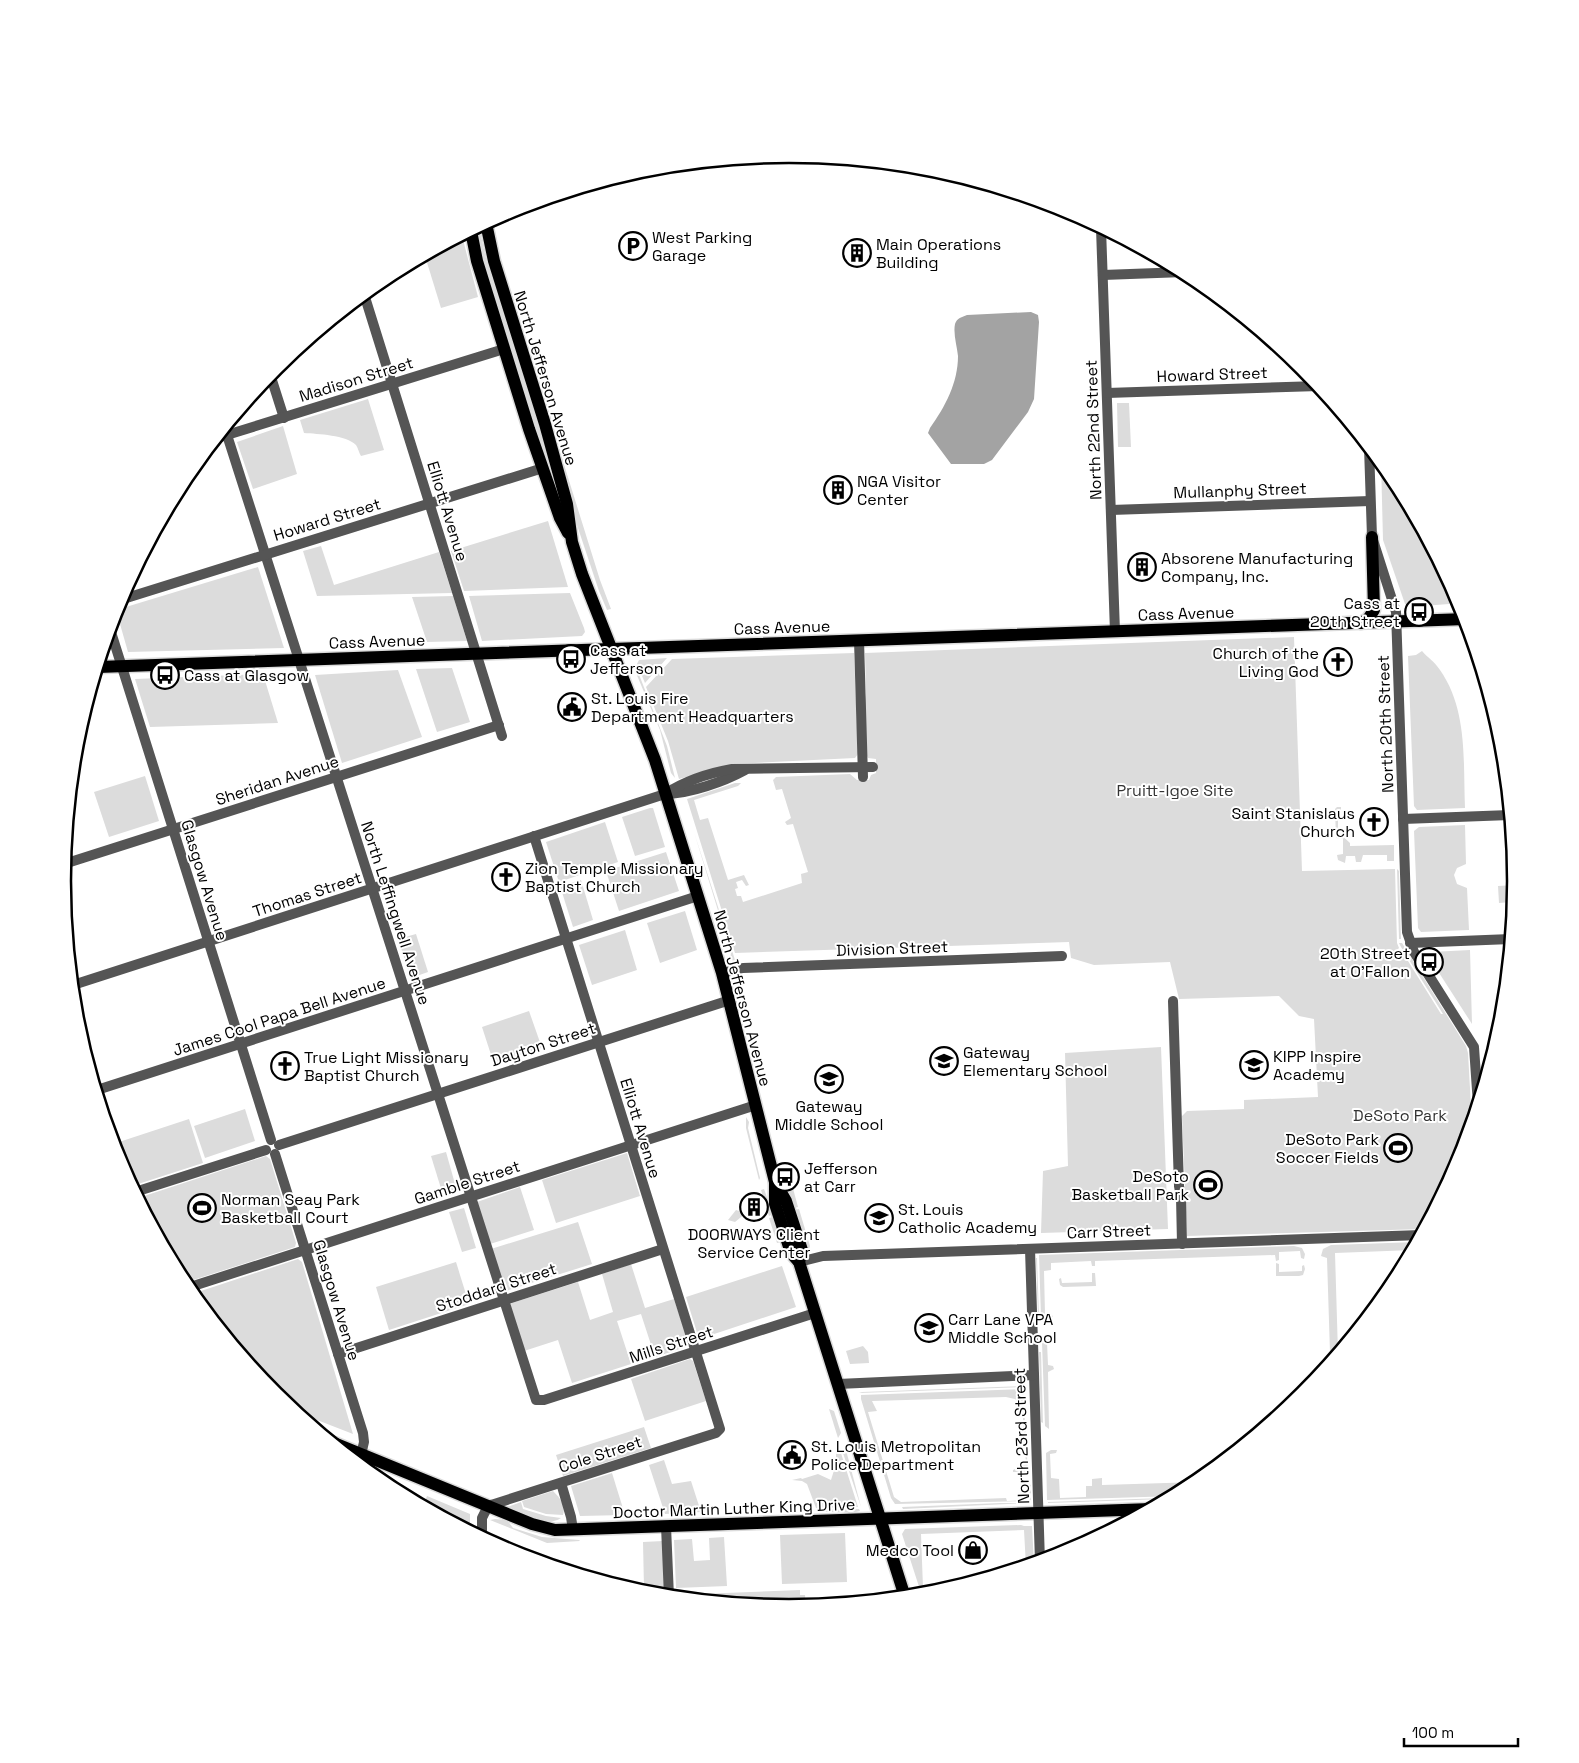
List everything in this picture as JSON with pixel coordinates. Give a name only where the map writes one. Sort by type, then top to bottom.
[{"type":"main road","name":"North Jefferson Avenue","points":[[488,230],[494,261],[545,424],[567,504],[572,542]]},
{"type":"main road","name":"North Jefferson Avenue","points":[[473,237],[477,261],[504,349],[560,518],[572,542],[588,589],[641,722],[698,896],[730,1000],[775,1182],[786,1201],[802,1250],[799,1262],[903,1591]]},
{"type":"main road","points":[[1361,623],[1368,619],[1374,610],[1372,537]]},
{"type":"main road","name":"Cass Avenue","points":[[104,667],[1458,619]]},
{"type":"main road","name":"Doctor Martin Luther King Drive","points":[[353,1452],[547,1529],[573,1530],[1139,1509]]},
{"type":"street","name":"North 22nd Street","points":[[1101,234],[1115,632]]},
{"type":"street","points":[[1103,275],[1171,272]]},
{"type":"street","name":"Elliott Avenue","points":[[366,301],[502,736]]},
{"type":"street","name":"Madison Street","points":[[227,436],[504,349]]},
{"type":"street","points":[[273,383],[284,418]]},
{"type":"street","name":"Howard Street","points":[[1107,393],[1309,386]]},
{"type":"street","name":"North Leffingwell Avenue","points":[[223,440],[265,554],[536,1400]]},
{"type":"street","name":"North 20th Street","points":[[1368,457],[1372,537],[1395,607],[1397,622],[1407,932],[1414,952],[1474,1047],[1477,1088]]},
{"type":"street","name":"Howard Street","points":[[131,597],[543,468]]},
{"type":"street","name":"Mullanphy Street","points":[[1111,510],[1370,501]]},
{"type":"street","name":"Glasgow Avenue","points":[[113,640],[364,1437],[361,1455]]},
{"type":"street","name":"Thomas Street","points":[[78,983],[665,794],[682,793],[734,776],[745,769],[866,770],[859,640]]},
{"type":"street","name":"Sheridan Avenue","points":[[72,861],[499,725]]},
{"type":"street","points":[[1403,819],[1504,815]]},
{"type":"street","name":"Elliott Avenue","points":[[534,836],[720,1429]]},
{"type":"street","name":"James Cool Papa Bell Avenue","points":[[102,1088],[698,896]]},
{"type":"street","points":[[1410,943],[1505,939]]},
{"type":"street","name":"Division Street","points":[[722,972],[743,968],[1062,956]]},
{"type":"street","name":"Dayton Street","points":[[141,1190],[730,1000]]},
{"type":"street","points":[[1173,1001],[1182,1244]]},
{"type":"street","points":[[1476,1071],[1482,1071]]},
{"type":"street","name":"Gamble Street","points":[[195,1285],[756,1105]]},
{"type":"street","name":"Carr Street","points":[[799,1262],[823,1256],[1415,1235]]},
{"type":"street","name":"Stoddard Street","points":[[338,1354],[663,1249]]},
{"type":"street","name":"North 23rd Street","points":[[1030,1249],[1040,1554]]},
{"type":"street","name":"Mills Street","points":[[536,1400],[544,1400],[815,1313]]},
{"type":"street","points":[[838,1384],[1034,1375]]},
{"type":"street","name":"Cole Street","points":[[488,1506],[716,1433],[720,1429]]},
{"type":"street","points":[[561,1483],[572,1517],[573,1530]]},
{"type":"street","points":[[482,1530],[482,1518],[488,1506]]},
{"type":"street","points":[[666,1526],[669,1589]]},
{"type":"green space","points":[[494,227],[500,259],[600,580],[611,609],[607,610],[599,591],[578,528],[499,259],[492,228]]},
{"type":"green space","points":[[480,233],[487,263],[501,296],[563,506],[537,438],[494,299],[477,235]]},
{"type":"green space","points":[[463,241],[478,297],[441,308],[427,261]]},
{"type":"green space","points":[[368,399],[384,450],[361,456],[356,445],[346,439],[304,433],[300,420]]},
{"type":"green space","points":[[1117,403],[1129,403],[1131,447],[1118,447]]},
{"type":"green space","points":[[283,426],[297,474],[253,489],[237,442]]},
{"type":"green space","points":[[1381,474],[1412,522],[1434,564],[1449,598],[1449,604],[1409,607],[1405,604],[1383,540]]},
{"type":"green space","points":[[548,521],[568,587],[464,591],[451,551]]},
{"type":"green space","points":[[321,546],[334,585],[439,552],[452,593],[317,596],[303,551]]},
{"type":"green space","points":[[258,567],[284,648],[128,652],[120,623],[126,607]]},
{"type":"green space","points":[[570,593],[584,628],[585,632],[582,636],[482,641],[469,596]]},
{"type":"green space","points":[[453,596],[467,641],[427,642],[412,597]]},
{"type":"green space","points":[[1294,637],[1302,871],[1395,869],[1398,949],[1400,953],[1403,953],[1441,1014],[1443,1014],[1399,943],[1402,943],[1466,1046],[1468,1053],[1471,1108],[1453,1156],[1418,1229],[1187,1236],[1182,1116],[1187,1111],[1244,1109],[1244,1100],[1318,1097],[1314,1019],[1299,1016],[1279,996],[1179,999],[1170,962],[1094,965],[1071,958],[1069,942],[735,953],[687,799],[735,783],[741,783],[738,786],[694,800],[700,820],[708,818],[728,880],[744,875],[749,885],[746,886],[742,880],[736,882],[738,888],[735,889],[737,896],[741,896],[743,902],[802,883],[801,874],[808,872],[793,824],[787,825],[785,822],[791,818],[782,789],[776,790],[773,780],[776,777],[850,774],[857,780],[869,780],[871,775],[876,773],[876,759],[868,758],[866,754],[864,710],[866,694],[865,653]]},
{"type":"green space","points":[[1422,651],[1436,664],[1449,685],[1460,719],[1464,754],[1465,808],[1417,810],[1414,806],[1408,656],[1416,655]]},
{"type":"green space","points":[[854,653],[858,754],[855,758],[733,764],[679,779],[668,741],[646,687],[672,659]]},
{"type":"green space","points":[[667,658],[645,683],[637,664],[639,660]]},
{"type":"green space","points":[[452,668],[470,722],[437,732],[416,669]]},
{"type":"green space","points":[[398,670],[422,737],[342,763],[315,675]]},
{"type":"green space","points":[[638,672],[667,746],[675,778],[671,773],[660,730],[636,673]]},
{"type":"green space","points":[[263,674],[278,723],[150,727],[135,679]]},
{"type":"green space","points":[[145,776],[159,821],[109,837],[94,792]]},
{"type":"green space","points":[[1341,807],[1341,820],[1338,820],[1338,832],[1350,843],[1350,846],[1394,845],[1394,861],[1387,861],[1387,855],[1363,855],[1361,862],[1356,862],[1355,856],[1346,856],[1345,863],[1338,860],[1337,855],[1343,854],[1343,839],[1336,838],[1335,809]]},
{"type":"green space","points":[[653,808],[665,847],[635,856],[622,817]]},
{"type":"green space","points":[[605,822],[618,862],[559,882],[546,842]]},
{"type":"green space","points":[[1465,825],[1466,864],[1457,868],[1454,875],[1457,884],[1467,888],[1469,930],[1421,932],[1418,928],[1414,831],[1419,827]]},
{"type":"green space","points":[[694,832],[735,960],[734,962],[730,958],[731,953]]},
{"type":"green space","points":[[666,852],[679,891],[619,911],[606,871]]},
{"type":"green space","points":[[1397,869],[1399,871],[1401,939],[1399,939]]},
{"type":"green space","points":[[581,880],[593,920],[573,927],[560,886]]},
{"type":"green space","points":[[1508,885],[1507,902],[1499,903],[1498,886]]},
{"type":"green space","points":[[685,911],[697,950],[660,963],[647,923]]},
{"type":"green space","points":[[625,930],[637,970],[592,985],[579,945]]},
{"type":"green space","points":[[416,934],[428,972],[411,978],[398,939]]},
{"type":"green space","points":[[1470,950],[1472,1024],[1434,965],[1436,963],[1429,956],[1431,952]]},
{"type":"green space","points":[[529,1011],[542,1048],[494,1064],[482,1027]]},
{"type":"green space","points":[[1161,1047],[1168,1229],[1041,1233],[1043,1171],[1068,1166],[1065,1053]]},
{"type":"green space","points":[[245,1109],[255,1141],[205,1158],[194,1126]]},
{"type":"green space","points":[[746,1117],[749,1122],[748,1128],[759,1180],[746,1128]]},
{"type":"green space","points":[[189,1119],[203,1163],[138,1184],[120,1142]]},
{"type":"green space","points":[[446,1152],[457,1191],[443,1195],[431,1156]]},
{"type":"green space","points":[[627,1153],[640,1196],[556,1223],[542,1180]]},
{"type":"green space","points":[[266,1156],[270,1159],[296,1243],[295,1247],[192,1281],[167,1241],[144,1196]]},
{"type":"green space","points":[[791,1181],[798,1207],[794,1208],[786,1183]]},
{"type":"green space","points":[[520,1187],[534,1230],[490,1244],[477,1202]]},
{"type":"green space","points":[[764,1189],[773,1214],[769,1216],[761,1190]]},
{"type":"green space","points":[[464,1208],[476,1248],[462,1252],[449,1212]]},
{"type":"green space","points":[[799,1209],[810,1246],[809,1249],[794,1210]]},
{"type":"green space","points":[[736,1210],[746,1213],[735,1222],[728,1220]]},
{"type":"green space","points":[[774,1217],[781,1242],[777,1243],[769,1218]]},
{"type":"green space","points":[[578,1222],[592,1264],[506,1291],[491,1249]]},
{"type":"green space","points":[[1411,1242],[1406,1250],[1335,1253],[1338,1345],[1330,1353],[1327,1258],[1321,1256],[1323,1249],[1331,1245]]},
{"type":"green space","points":[[1294,1246],[1302,1248],[1305,1254],[1304,1259],[1301,1258],[1300,1251],[1279,1252],[1279,1260],[1276,1261],[1275,1255],[1095,1261],[1095,1266],[1092,1266],[1091,1261],[1051,1263],[1051,1270],[1044,1271],[1045,1314],[1052,1315],[1053,1317],[1041,1317],[1039,1255]]},
{"type":"green space","points":[[1037,1258],[1039,1316],[1038,1316]]},
{"type":"green space","points":[[298,1259],[302,1262],[353,1434],[312,1418],[249,1355],[200,1291]]},
{"type":"green space","points":[[456,1262],[469,1304],[389,1330],[376,1287]]},
{"type":"green space","points":[[1276,1263],[1279,1264],[1279,1272],[1302,1271],[1302,1266],[1304,1265],[1305,1269],[1303,1275],[1299,1276],[1276,1276]]},
{"type":"green space","points":[[631,1264],[645,1308],[674,1299],[688,1341],[686,1347],[655,1357],[641,1314],[617,1321],[631,1364],[572,1383],[558,1340],[524,1351],[510,1305],[512,1303],[578,1282],[590,1320],[613,1312],[602,1274]]},
{"type":"green space","points":[[782,1266],[796,1307],[699,1339],[686,1297]]},
{"type":"green space","points":[[1092,1273],[1095,1273],[1096,1286],[1063,1287],[1060,1285],[1059,1279],[1061,1278],[1062,1283],[1092,1282]]},
{"type":"green space","points":[[1050,1338],[1053,1341],[1047,1342],[1048,1365],[1053,1366],[1054,1369],[1048,1372],[1049,1429],[1045,1426],[1042,1343]]},
{"type":"green space","points":[[863,1346],[868,1352],[869,1363],[850,1364],[846,1351]]},
{"type":"green space","points":[[1039,1352],[1041,1352],[1043,1423],[1041,1422]]},
{"type":"green space","points":[[690,1359],[693,1361],[706,1401],[645,1421],[631,1379]]},
{"type":"green space","points":[[1023,1387],[859,1393],[862,1392]]},
{"type":"green space","points":[[1023,1389],[1028,1472],[1013,1472],[1013,1470],[1026,1464],[1022,1404],[1015,1399],[1006,1397],[872,1401],[877,1411],[868,1412],[894,1497],[901,1502],[1006,1498],[1007,1501],[1027,1500],[1027,1486],[1025,1483],[1031,1485],[1031,1501],[895,1504],[891,1498],[861,1395]]},
{"type":"green space","points":[[829,1409],[834,1411],[841,1433],[838,1438]]},
{"type":"green space","points":[[644,1427],[651,1448],[563,1476],[556,1455]]},
{"type":"green space","points":[[840,1450],[858,1507],[816,1508],[807,1484],[802,1481],[792,1480],[818,1474],[831,1480],[836,1464],[836,1452]]},
{"type":"green space","points":[[842,1450],[846,1450],[861,1507]]},
{"type":"green space","points":[[1051,1450],[1057,1450],[1056,1453],[1050,1454],[1051,1478],[1059,1479],[1060,1498],[1086,1497],[1086,1486],[1092,1486],[1092,1479],[1102,1478],[1102,1485],[1183,1482],[1161,1496],[1047,1500],[1046,1453]]},
{"type":"green space","points":[[664,1460],[672,1484],[691,1481],[701,1512],[665,1514],[649,1465]]},
{"type":"green space","points":[[612,1473],[625,1515],[580,1516],[571,1486]]},
{"type":"green space","points":[[553,1491],[563,1505],[563,1515],[546,1514],[524,1507],[522,1501]]},
{"type":"green space","points":[[427,1496],[470,1514],[470,1525],[430,1504],[425,1501]]},
{"type":"green space","points":[[1158,1498],[1048,1503],[1048,1502]]},
{"type":"green space","points":[[521,1502],[523,1509],[546,1516],[561,1518],[555,1521],[541,1521],[527,1517],[507,1507]]},
{"type":"green space","points":[[1030,1503],[903,1509],[902,1507]]},
{"type":"green space","points":[[859,1509],[860,1511],[848,1514],[848,1512],[820,1512],[816,1510]]},
{"type":"green space","points":[[490,1520],[507,1520],[513,1528],[542,1537],[580,1541],[547,1543]]},
{"type":"green space","points":[[1032,1526],[1034,1557],[1026,1560],[1024,1530],[921,1534],[923,1587],[919,1588],[902,1534],[905,1529]]},
{"type":"green space","points":[[845,1533],[847,1582],[782,1584],[780,1535]]},
{"type":"green space","points":[[724,1537],[727,1586],[676,1588],[674,1540],[692,1539],[694,1561],[710,1560],[709,1538]]},
{"type":"green space","points":[[663,1541],[664,1587],[644,1585],[643,1542]]},
{"type":"green space","points":[[800,1590],[800,1595],[805,1595],[805,1599],[743,1598],[697,1594]]},
{"type":"shaded area","points":[[1031,312],[1038,315],[1039,322],[1034,399],[1028,412],[992,460],[984,464],[951,464],[928,433],[950,394],[956,376],[958,356],[954,332],[956,322],[967,315]]},
{"type":"place","name":"West Parking Garage","points":[[633,246]]},
{"type":"place","name":"Main Operations Building","points":[[857,253]]},
{"type":"place","name":"NGA Visitor Center","points":[[838,490]]},
{"type":"place","name":"Absorene Manufacturing Company, Inc.","points":[[1142,567]]},
{"type":"place","name":"Cass at 20th Street","points":[[1419,612]]},
{"type":"place","name":"Cass at Jefferson","points":[[571,659]]},
{"type":"place","name":"Church of the Living God","points":[[1338,662]]},
{"type":"place","name":"Cass at Glasgow","points":[[165,675]]},
{"type":"place","name":"St. Louis Fire Department Headquarters","points":[[572,707]]},
{"type":"place","name":"Saint Stanislaus Church","points":[[1374,822]]},
{"type":"place","name":"Zion Temple Missionary Baptist Church","points":[[506,877]]},
{"type":"place","name":"20th Street at O'Fallon","points":[[1429,962]]},
{"type":"place","name":"Gateway Elementary School","points":[[944,1061]]},
{"type":"place","name":"KIPP Inspire Academy","points":[[1254,1065]]},
{"type":"place","name":"True Light Missionary Baptist Church","points":[[285,1066]]},
{"type":"place","name":"Gateway Middle School","points":[[829,1079]]},
{"type":"place","name":"DeSoto Park Soccer Fields","points":[[1398,1148]]},
{"type":"place","name":"Jefferson at Carr","points":[[785,1177]]},
{"type":"place","name":"DeSoto Basketball Park","points":[[1208,1185]]},
{"type":"place","name":"DOORWAYS Client Service Center","points":[[754,1207]]},
{"type":"place","name":"Norman Seay Park Basketball Court","points":[[202,1208]]},
{"type":"place","name":"St. Louis Catholic Academy","points":[[879,1218]]},
{"type":"place","name":"Carr Lane VPA Middle School","points":[[929,1328]]},
{"type":"place","name":"St. Louis Metropolitan Police Department","points":[[792,1455]]},
{"type":"place","name":"Medco Tool","points":[[973,1550]]},
{"type":"park label","name":"Pruitt-Igoe Site","points":[[1175,790]]},
{"type":"park label","name":"DeSoto Park","points":[[1400,1115]]}]
